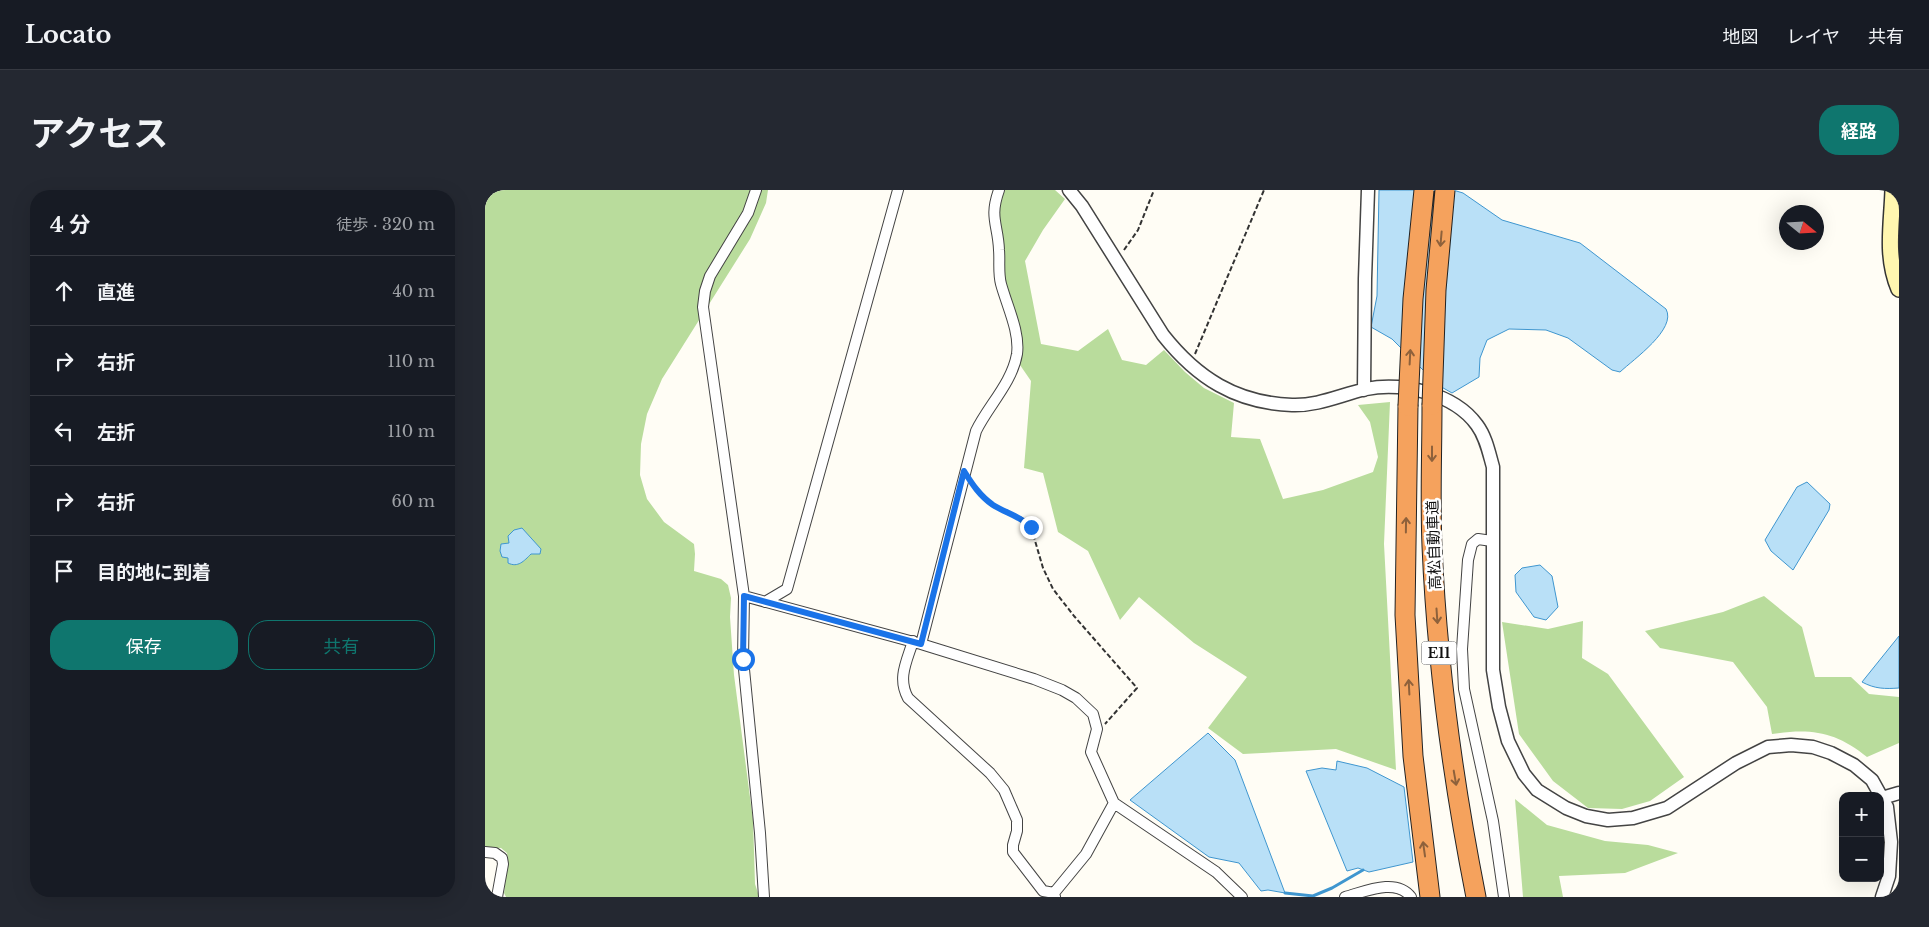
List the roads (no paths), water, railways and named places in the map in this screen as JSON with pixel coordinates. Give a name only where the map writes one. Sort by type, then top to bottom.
[{"type":"highway","name":"高松自動車道","points":[[1424,190],[1413,299],[1408,406],[1405,614],[1413,756],[1430,897]]},
{"type":"highway","name":"高松自動車道","points":[[1445,190],[1436,290],[1432,405],[1432,545],[1440,662],[1452,762],[1477,897]]},
{"type":"main road","points":[[1893,190],[1889,248],[1891,266],[1899,289]]},
{"type":"street","points":[[756,190],[748,213],[710,276],[705,291],[703,307],[744,596],[743,659],[760,833],[764,897]]},
{"type":"street","points":[[765,602],[787,589],[898,190]]},
{"type":"street","points":[[999,190],[995,201],[993,217],[998,243],[1000,282],[1018,345],[1017,356],[1010,377],[975,431],[917,642],[904,669],[903,688],[908,698],[990,773],[1004,790],[1017,820],[1013,852],[1016,859],[1043,891],[1054,895],[1086,854],[1114,803]]},
{"type":"street","points":[[1069,190],[1163,335],[1188,364],[1218,386],[1241,396],[1273,404],[1315,404],[1384,386],[1413,389],[1458,407],[1477,425],[1488,446],[1493,467],[1493,670],[1499,707],[1508,741],[1524,774],[1537,790],[1566,808],[1586,816],[1608,820],[1633,818],[1667,808],[1736,763],[1768,747],[1791,745],[1813,747],[1831,753],[1854,765],[1871,780],[1879,792]]},
{"type":"street","points":[[1364,390],[1368,190]]},
{"type":"street","points":[[1492,541],[1478,539],[1472,544],[1468,560],[1462,649],[1465,689],[1493,821],[1504,897]]},
{"type":"street","points":[[744,596],[917,642],[1034,679],[1062,690],[1076,698],[1093,714],[1097,729],[1091,752],[1114,803],[1216,872],[1242,897]]},
{"type":"street","points":[[1884,798],[1899,793]]},
{"type":"street","points":[[1882,897],[1889,876],[1891,842],[1887,807],[1884,800]]},
{"type":"street","points":[[485,852],[495,853],[502,858],[503,864],[497,897]]},
{"type":"street","points":[[1345,897],[1383,887],[1399,888],[1411,897]]},
{"type":"water","points":[[1379,190],[1453,190],[1463,193],[1502,220],[1580,243],[1666,309],[1668,317],[1665,325],[1660,334],[1644,352],[1620,372],[1612,370],[1568,338],[1546,330],[1509,329],[1487,340],[1480,358],[1479,377],[1452,393],[1438,385],[1392,339],[1371,327],[1377,296]]},
{"type":"water","points":[[1807,482],[1830,504],[1829,510],[1793,570],[1771,551],[1765,540],[1797,487]]},
{"type":"water","points":[[522,528],[541,549],[540,554],[531,554],[521,563],[515,565],[508,563],[508,558],[502,557],[500,551],[501,544],[509,543],[508,536],[514,530]]},
{"type":"water","points":[[1540,565],[1552,576],[1558,607],[1546,620],[1534,617],[1516,592],[1515,575],[1522,568]]},
{"type":"water","points":[[1899,636],[1899,688],[1880,688],[1862,682]]},
{"type":"water","points":[[1208,733],[1235,760],[1285,893],[1268,890],[1261,891],[1239,863],[1209,857],[1130,800]]},
{"type":"water","points":[[1337,761],[1367,768],[1404,787],[1413,862],[1369,872],[1358,868],[1347,871],[1306,771],[1322,768],[1336,770]]},
{"type":"waterway","points":[[1285,893],[1313,896],[1332,888],[1363,870]]}]
